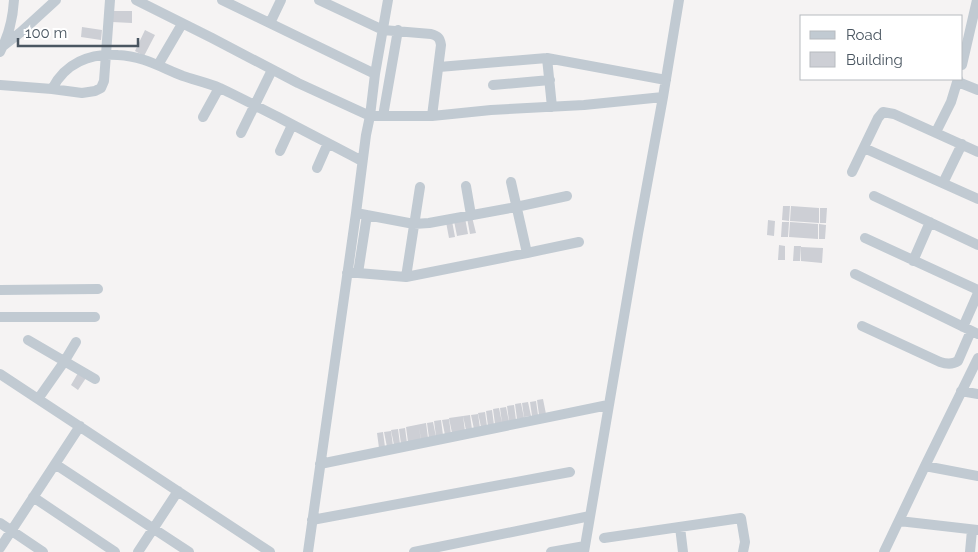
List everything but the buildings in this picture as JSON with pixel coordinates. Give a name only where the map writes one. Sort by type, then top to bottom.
[{"type":"street","points":[[2,49],[14,11],[14,0]]},
{"type":"street","points":[[2,49],[56,0]]},
{"type":"street","points":[[0,85],[82,93],[101,88],[104,81],[110,0]]},
{"type":"street","points":[[136,0],[272,70],[370,116],[432,116],[663,97]]},
{"type":"street","points":[[222,0],[375,74]]},
{"type":"street","points":[[270,23],[281,0]]},
{"type":"street","points":[[319,0],[383,30],[431,34],[440,39],[439,66],[432,116]]},
{"type":"street","points":[[358,273],[362,214],[362,161],[388,0]]},
{"type":"street","points":[[551,552],[584,549],[679,0]]},
{"type":"street","points":[[963,61],[977,0]]},
{"type":"street","points":[[158,65],[182,24]]},
{"type":"street","points":[[383,116],[398,30]]},
{"type":"street","points":[[52,89],[56,80],[66,70],[90,57],[106,55],[134,57],[219,88],[362,161]]},
{"type":"street","points":[[439,66],[548,58],[666,80]]},
{"type":"street","points":[[548,58],[552,107]]},
{"type":"street","points":[[241,133],[272,70]]},
{"type":"street","points":[[493,85],[550,80]]},
{"type":"street","points":[[936,132],[951,102],[958,80],[978,90]]},
{"type":"street","points":[[203,117],[219,88]]},
{"type":"street","points":[[852,172],[878,118],[883,112],[894,114],[978,152]]},
{"type":"street","points":[[280,151],[292,125]]},
{"type":"street","points":[[317,168],[328,143]]},
{"type":"street","points":[[943,184],[962,144]]},
{"type":"street","points":[[864,148],[978,199]]},
{"type":"street","points":[[511,182],[527,254]]},
{"type":"street","points":[[466,186],[471,215]]},
{"type":"street","points":[[406,277],[420,187]]},
{"type":"street","points":[[362,214],[414,224],[429,223],[566,196]]},
{"type":"street","points":[[874,196],[978,244]]},
{"type":"street","points":[[308,552],[347,273],[362,214]]},
{"type":"street","points":[[913,261],[930,222]]},
{"type":"street","points":[[862,326],[940,362],[954,364],[958,361],[971,331],[978,292],[865,238]]},
{"type":"street","points":[[347,273],[406,277],[579,242]]},
{"type":"street","points":[[855,274],[971,331]]},
{"type":"street","points":[[0,290],[98,289]]},
{"type":"street","points":[[0,317],[95,317]]},
{"type":"street","points":[[28,340],[96,379]]},
{"type":"street","points":[[38,399],[76,342]]},
{"type":"street","points":[[884,552],[978,358]]},
{"type":"street","points":[[0,374],[264,550]]},
{"type":"street","points":[[961,391],[978,394]]},
{"type":"street","points":[[320,464],[608,405]]},
{"type":"street","points":[[0,548],[80,426]]},
{"type":"street","points":[[55,464],[190,552]]},
{"type":"street","points":[[925,466],[978,476]]},
{"type":"street","points":[[312,520],[570,472]]},
{"type":"street","points":[[138,552],[178,491]]},
{"type":"street","points":[[33,497],[115,552]]},
{"type":"street","points":[[414,552],[448,549],[590,516]]},
{"type":"street","points":[[604,538],[742,518],[743,552]]},
{"type":"street","points":[[899,521],[975,530],[970,552]]},
{"type":"street","points":[[0,523],[43,552]]},
{"type":"street","points":[[680,527],[686,552]]}]
